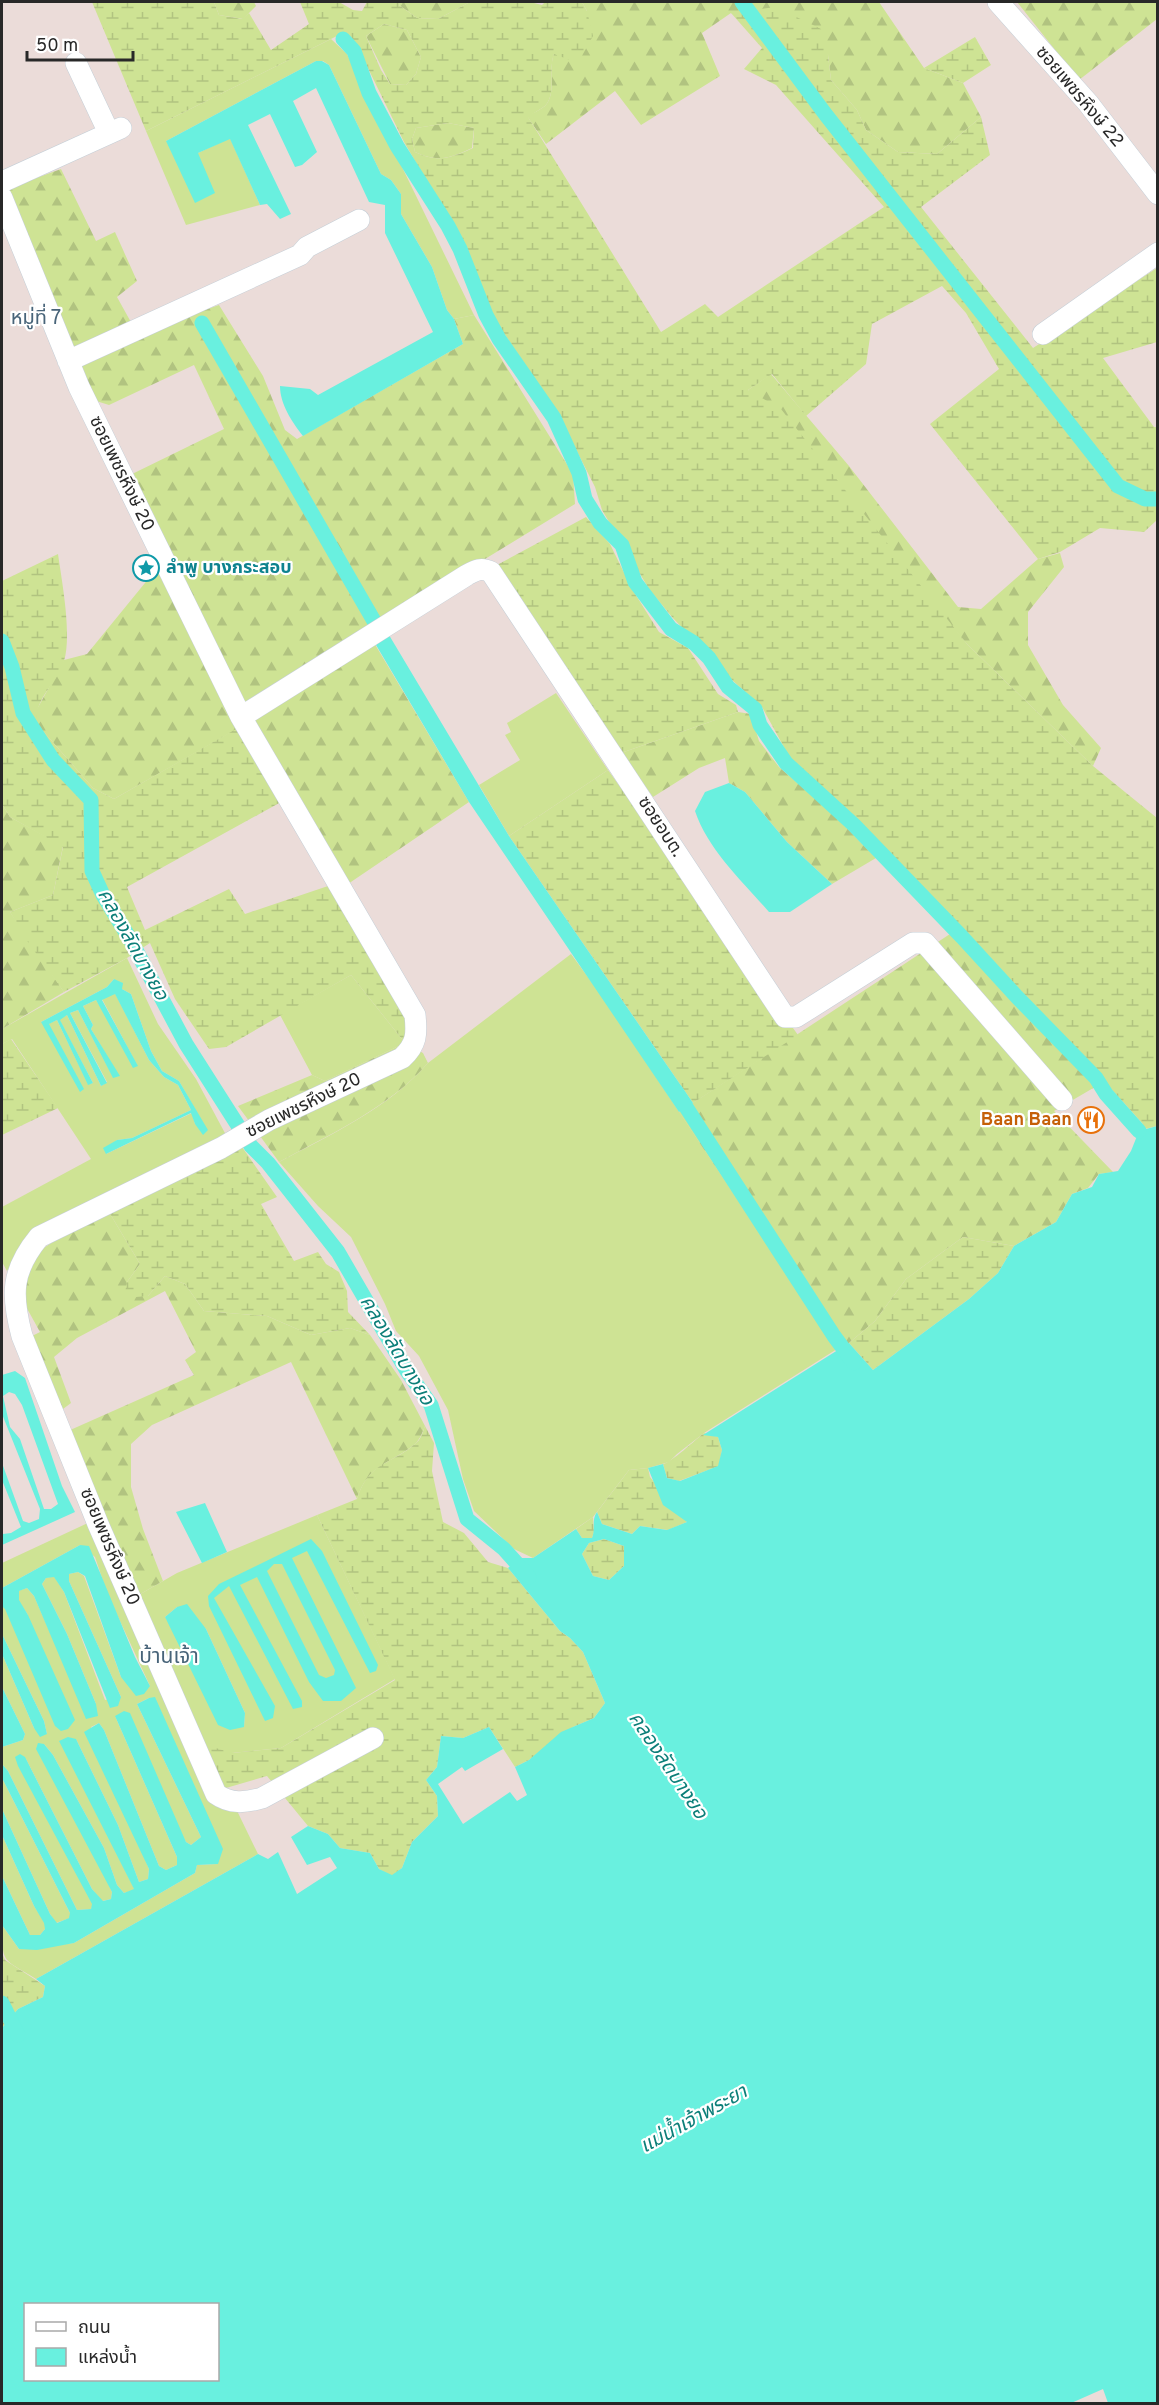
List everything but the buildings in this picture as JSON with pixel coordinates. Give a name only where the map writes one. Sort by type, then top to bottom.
[{"type":"street","name":"ซอยเพชรหึงษ์ 22","points":[[998,2],[1088,103],[1158,194]]},
{"type":"street","points":[[2,182],[115,131],[76,63]]},
{"type":"street","name":"ซอยเพชรหึงษ์ 20","points":[[2,198],[68,361],[124,483],[241,717],[415,1015],[417,1035],[412,1048],[402,1058],[268,1120],[221,1148],[39,1237],[25,1254],[15,1281],[14,1309],[22,1336],[98,1524],[216,1794],[225,1800],[235,1802],[250,1802],[262,1798],[373,1738]]},
{"type":"street","points":[[68,361],[300,255],[307,247],[359,220]]},
{"type":"street","points":[[1043,334],[1158,253]]},
{"type":"street","name":"ซอยอบต.","points":[[241,717],[467,575],[484,568],[491,572],[784,1017],[796,1017],[913,943],[925,943],[1062,1100]]},
{"type":"green space","points":[[92,2],[214,2],[219,15],[242,19],[249,13],[271,50],[309,24],[300,2],[339,2],[353,10],[362,11],[367,2],[401,2],[399,5],[417,18],[438,19],[470,2],[530,2],[542,5],[545,2],[582,2],[587,11],[593,36],[578,63],[554,54],[549,101],[528,117],[661,332],[705,304],[718,317],[884,207],[776,85],[744,69],[762,48],[731,13],[776,7],[821,29],[828,55],[831,80],[857,110],[866,130],[898,152],[937,154],[981,117],[990,155],[921,207],[1033,348],[1157,268],[1157,342],[1103,358],[1154,427],[1157,427],[1157,520],[1144,532],[1100,528],[1060,552],[1038,559],[930,424],[999,369],[966,313],[942,286],[872,324],[866,364],[806,416],[772,374],[748,390],[781,409],[967,644],[1093,766],[1157,818],[1157,1126],[1145,1129],[1124,1103],[986,953],[791,760],[762,707],[732,680],[672,617],[649,589],[602,510],[595,487],[557,412],[497,323],[455,229],[404,142],[364,60],[345,32],[146,131]],"holes":[[[384,24],[407,30],[421,57],[416,74],[406,85],[390,84],[366,36]],[[448,123],[474,128],[473,148],[444,158],[415,152],[412,139],[416,128]]]},
{"type":"green space","points":[[214,2],[254,2],[256,6],[243,19],[219,15]]},
{"type":"green space","points":[[401,2],[470,2],[438,19],[417,18],[399,5]]},
{"type":"green space","points":[[582,2],[879,2],[924,68],[963,83],[981,117],[937,154],[898,152],[866,130],[857,110],[831,80],[828,55],[731,13],[702,33],[720,76],[641,125],[615,91],[546,144],[527,116],[545,106],[549,101],[554,53],[587,11]]},
{"type":"green space","points":[[1017,2],[1157,2],[1157,19],[1079,80]]},
{"type":"green space","points":[[384,24],[407,30],[421,57],[416,74],[406,85],[390,84],[366,36]]},
{"type":"green space","points":[[975,37],[991,65],[963,83],[924,68]]},
{"type":"green space","points":[[331,39],[347,54],[474,315],[454,319],[447,310],[432,267],[401,214],[401,194],[391,180],[381,174],[329,65],[323,61],[316,61],[166,141],[198,153],[230,138],[260,205],[186,225],[146,131]]},
{"type":"green space","points":[[448,123],[474,128],[472,148],[444,158],[415,152],[412,139],[416,128]]},
{"type":"green space","points":[[61,169],[96,241],[115,232],[137,281],[117,297],[137,333],[219,305],[263,376],[285,430],[297,439],[463,344],[454,319],[474,315],[573,474],[575,504],[367,631],[469,802],[345,886],[237,729],[114,799],[93,788],[36,723],[36,711],[64,660],[87,654],[158,567],[128,476],[224,429],[194,365],[109,405],[93,400],[6,189]]},
{"type":"green space","points":[[771,374],[849,466],[958,607],[981,609],[1038,559],[1060,553],[1064,567],[1028,612],[1028,645],[1063,705],[1101,748],[1093,766],[967,644],[748,390]]},
{"type":"green space","points":[[586,517],[610,544],[632,589],[659,632],[688,648],[718,694],[736,705],[738,712],[621,753],[497,565]]},
{"type":"green space","points":[[58,554],[66,608],[66,650],[61,669],[39,706],[36,723],[93,788],[114,799],[236,729],[281,802],[127,887],[145,930],[229,889],[245,914],[328,886],[412,1018],[405,1043],[351,975],[226,1047],[209,1049],[175,999],[150,943],[64,992],[28,942],[10,912],[53,895],[63,847],[10,817],[2,804],[2,581]]},
{"type":"green space","points":[[556,693],[608,770],[509,836],[479,785],[520,760],[505,735],[511,732],[507,723]]},
{"type":"green space","points":[[738,712],[751,714],[759,741],[779,767],[831,812],[876,858],[832,884],[787,842],[745,792],[729,783],[725,758],[699,768],[653,797],[621,753]]},
{"type":"green space","points":[[608,770],[798,1035],[693,1103],[509,836]]},
{"type":"green space","points":[[2,804],[10,817],[63,846],[53,895],[10,912],[64,992],[2,1029]]},
{"type":"green space","points":[[950,934],[1095,1087],[1054,1111],[1113,1172],[1099,1174],[1088,1188],[1072,1194],[1056,1222],[1014,1246],[963,1237],[906,1279],[875,1321],[849,1343],[837,1349],[679,1112]]},
{"type":"green space","points":[[571,954],[604,999],[837,1349],[704,1433],[669,1462],[629,1470],[593,1517],[533,1558],[514,1549],[474,1511],[463,1479],[448,1410],[419,1356],[396,1331],[351,1237],[318,1206],[279,1162],[338,1131],[377,1107],[395,1094],[428,1063]]},
{"type":"green space","points":[[127,958],[158,1024],[196,1079],[226,1135],[31,1234],[7,1271],[2,1262],[2,1207],[91,1159],[12,1039],[2,1044],[2,1029]],"holes":[[[114,979],[122,989],[131,994],[151,1051],[162,1071],[179,1081],[207,1130],[195,1124],[192,1113],[106,1154],[117,1140],[132,1138],[191,1110],[178,1085],[164,1077],[149,1060],[115,993],[102,999],[137,1065],[96,1000],[83,1006],[93,1025],[91,1029],[119,1076],[113,1077],[78,1010],[70,1013],[107,1082],[101,1086],[67,1015],[59,1019],[93,1083],[88,1084],[57,1020],[48,1024],[41,1022],[107,987]]]},
{"type":"green space","points":[[351,975],[405,1043],[325,1081],[312,1075],[280,1015]]},
{"type":"green space","points":[[11,1039],[58,1108],[2,1135],[2,1044]]},
{"type":"green space","points":[[405,1043],[423,1053],[428,1063],[413,1079],[358,1119],[279,1162],[238,1106],[312,1075],[325,1081]]},
{"type":"green space","points":[[242,1147],[277,1197],[261,1204],[294,1261],[318,1252],[326,1264],[339,1272],[347,1291],[348,1312],[370,1335],[350,1328],[311,1335],[267,1316],[204,1311],[185,1284],[165,1276],[148,1296],[124,1298],[127,1282],[140,1264],[109,1212]]},
{"type":"green space","points":[[109,1212],[140,1264],[127,1282],[148,1296],[165,1276],[185,1284],[204,1311],[267,1316],[311,1335],[350,1328],[370,1335],[401,1380],[425,1426],[416,1443],[382,1465],[367,1478],[357,1499],[291,1362],[152,1425],[131,1444],[131,1487],[143,1529],[163,1581],[130,1600],[68,1431],[194,1375],[185,1360],[196,1352],[165,1291],[77,1338],[54,1357],[71,1403],[63,1409],[28,1338],[40,1332],[19,1294],[32,1256],[63,1235]]},
{"type":"green space","points":[[963,1237],[1014,1246],[998,1273],[969,1299],[873,1370],[849,1343],[875,1321],[906,1279]]},
{"type":"green space","points":[[425,1426],[434,1443],[432,1471],[443,1522],[464,1533],[488,1562],[508,1568],[560,1631],[583,1652],[605,1703],[594,1718],[573,1727],[529,1760],[515,1767],[489,1727],[463,1738],[441,1736],[437,1767],[426,1780],[437,1796],[438,1816],[412,1842],[402,1868],[392,1876],[379,1869],[370,1853],[340,1848],[328,1834],[308,1826],[267,1776],[226,1788],[203,1744],[232,1753],[281,1748],[395,1680],[317,1515],[357,1499],[368,1477],[382,1464],[417,1442]]},
{"type":"green space","points":[[704,1433],[718,1437],[722,1450],[719,1466],[679,1481],[667,1478],[663,1464],[678,1455]]},
{"type":"green space","points":[[648,1468],[650,1477],[687,1522],[668,1530],[640,1526],[632,1534],[602,1524],[597,1512],[629,1470]]},
{"type":"green space","points":[[317,1515],[395,1679],[281,1748],[232,1753],[226,1788],[258,1854],[36,1979],[7,1959],[4,1954],[2,1925],[19,1949],[74,1943],[195,1873],[197,1865],[218,1864],[149,1698],[137,1704],[201,1837],[191,1845],[186,1842],[115,1716],[177,1857],[177,1865],[166,1870],[159,1866],[104,1730],[99,1723],[91,1727],[149,1869],[148,1879],[139,1882],[118,1825],[76,1739],[115,1850],[135,1890],[124,1893],[117,1885],[104,1848],[53,1755],[44,1744],[112,1892],[111,1899],[102,1901],[92,1889],[25,1757],[93,1904],[91,1909],[77,1910],[8,1771],[2,1764],[2,1747],[23,1740],[25,1734],[2,1687],[2,1654],[34,1728],[47,1734],[44,1721],[2,1634],[2,1606],[28,1615],[18,1600],[18,1591],[27,1588],[34,1596],[63,1662],[96,1704],[67,1634],[42,1584],[46,1578],[54,1576],[64,1592],[105,1700],[121,1697],[69,1581],[69,1574],[78,1572],[84,1576],[121,1677],[150,1686],[107,1593],[95,1557],[80,1545],[2,1588],[2,1563],[90,1522],[130,1600],[177,1573]],"holes":[[[177,1607],[206,1629],[245,1713],[244,1727],[165,1617]]]},
{"type":"green space","points":[[593,1517],[592,1538],[582,1538],[576,1529]]},
{"type":"green space","points":[[604,1539],[624,1546],[624,1566],[609,1580],[593,1576],[582,1554],[589,1543]]},
{"type":"green space","points":[[2,1778],[70,1913],[70,1918],[56,1923],[50,1914],[2,1809]]},
{"type":"green space","points":[[2,1835],[34,1906],[45,1923],[45,1929],[40,1935],[30,1935],[2,1876]]},
{"type":"green space","points":[[2,1953],[5,1960],[45,1986],[43,1997],[18,2009],[2,2028]]},
{"type":"water","points":[[316,61],[329,65],[381,174],[391,180],[401,194],[401,214],[432,267],[447,310],[454,319],[463,344],[303,436],[284,406],[280,386],[310,389],[318,395],[433,332],[385,233],[385,205],[369,202],[316,88],[293,101],[317,152],[302,165],[295,167],[270,114],[248,125],[291,214],[280,219],[267,204],[260,205],[230,139],[198,153],[215,193],[195,203],[166,141]]},
{"type":"water","points":[[389,635],[509,836],[693,1103],[679,1112],[469,802],[376,645]]},
{"type":"water","points":[[729,783],[745,792],[787,842],[832,884],[790,912],[769,912],[717,852],[695,811],[705,792]]},
{"type":"water","points":[[114,979],[123,983],[122,989],[131,994],[151,1051],[162,1071],[179,1081],[208,1130],[203,1135],[191,1113],[106,1154],[103,1148],[117,1140],[132,1138],[191,1110],[178,1085],[164,1077],[149,1060],[115,994],[102,1000],[138,1066],[133,1068],[96,1000],[83,1006],[93,1025],[91,1029],[120,1076],[113,1078],[78,1010],[70,1013],[107,1083],[101,1086],[67,1015],[60,1020],[93,1083],[88,1085],[57,1020],[49,1024],[84,1089],[80,1092],[41,1022],[107,987]]},
{"type":"water","name":"แม่น้ำเจ้าพระยา","points":[[1157,1126],[1157,2403],[1108,2403],[1103,2389],[1069,2404],[2,2403],[2,2028],[18,2009],[43,1997],[45,1986],[36,1979],[258,1854],[268,1859],[278,1852],[297,1894],[337,1868],[330,1857],[307,1865],[291,1837],[308,1826],[328,1834],[340,1848],[370,1853],[379,1869],[392,1875],[402,1868],[412,1842],[438,1816],[437,1796],[426,1780],[437,1767],[441,1736],[463,1738],[489,1727],[503,1749],[465,1771],[462,1767],[438,1784],[463,1824],[510,1792],[517,1801],[527,1795],[515,1767],[529,1760],[561,1732],[594,1718],[605,1703],[583,1652],[560,1631],[508,1568],[519,1558],[533,1558],[576,1529],[582,1538],[592,1538],[594,1518],[597,1512],[602,1524],[632,1534],[640,1526],[667,1530],[687,1522],[663,1505],[648,1468],[663,1464],[667,1478],[680,1481],[718,1466],[722,1450],[718,1437],[703,1435],[849,1343],[873,1370],[969,1299],[998,1273],[1014,1246],[1056,1222],[1072,1194],[1092,1187],[1099,1174],[1118,1171],[1131,1151],[1139,1131]],"holes":[[[604,1539],[624,1546],[624,1566],[609,1580],[593,1576],[582,1554],[589,1543]]]},
{"type":"water","points":[[15,1371],[25,1378],[62,1486],[75,1512],[2,1545],[2,1530],[3,1534],[11,1533],[21,1527],[2,1480],[2,1463],[23,1521],[29,1523],[39,1519],[40,1509],[2,1414],[2,1375]],"holes":[[[9,1392],[15,1394],[22,1405],[58,1504],[51,1509],[44,1509],[20,1439],[10,1427],[3,1396]]]},
{"type":"water","points":[[205,1503],[227,1552],[202,1563],[176,1512]]},
{"type":"water","points":[[311,1539],[322,1551],[378,1665],[376,1671],[370,1673],[307,1551],[292,1558],[356,1688],[341,1701],[323,1701],[309,1682],[257,1577],[240,1585],[302,1701],[302,1707],[293,1709],[229,1586],[214,1598],[275,1706],[273,1718],[265,1721],[209,1606],[208,1596],[219,1584]],"holes":[[[274,1564],[282,1564],[335,1670],[334,1675],[326,1678],[319,1675],[267,1571]]]},
{"type":"water","points":[[80,1545],[89,1546],[135,1657],[150,1686],[144,1694],[136,1696],[121,1677],[85,1576],[78,1572],[69,1574],[69,1581],[121,1697],[118,1706],[110,1708],[64,1592],[54,1577],[46,1578],[42,1584],[67,1634],[96,1704],[98,1716],[86,1719],[34,1596],[27,1588],[19,1591],[19,1600],[28,1615],[75,1720],[68,1729],[61,1731],[55,1726],[2,1606],[2,1588]]},
{"type":"water","points":[[187,1604],[206,1629],[245,1713],[244,1727],[230,1730],[218,1725],[165,1617],[177,1607]]},
{"type":"water","points":[[2,1634],[44,1721],[47,1734],[40,1737],[2,1654]]},
{"type":"water","points":[[2,1687],[25,1734],[23,1740],[2,1747]]},
{"type":"water","points":[[155,1697],[223,1849],[218,1864],[197,1865],[195,1873],[74,1943],[37,1950],[19,1949],[2,1925],[2,1876],[30,1935],[40,1935],[45,1929],[2,1835],[2,1809],[50,1914],[57,1923],[69,1918],[70,1913],[2,1778],[2,1764],[8,1771],[77,1910],[91,1909],[92,1904],[18,1766],[15,1757],[20,1754],[25,1757],[92,1889],[103,1901],[111,1899],[112,1892],[36,1749],[38,1743],[44,1744],[53,1755],[104,1848],[117,1885],[124,1893],[134,1889],[59,1741],[68,1737],[76,1739],[118,1825],[139,1882],[148,1879],[149,1869],[84,1732],[99,1723],[104,1730],[159,1866],[166,1870],[177,1865],[177,1857],[115,1716],[124,1711],[130,1713],[186,1842],[191,1845],[201,1837],[137,1704]]},
{"type":"waterway","points":[[742,2],[826,115],[1118,486],[1145,499],[1158,499]]},
{"type":"waterway","points":[[343,39],[354,51],[369,93],[397,146],[460,249],[486,315],[499,339],[554,418],[579,473],[585,499],[600,523],[622,545],[635,582],[671,629],[694,643],[709,658],[728,687],[755,709],[760,725],[786,763],[854,825],[962,937],[1096,1078],[1106,1094],[1139,1131]]},
{"type":"waterway","points":[[202,323],[374,621]]},
{"type":"waterway","name":"คลองลัดบางยอ","points":[[2,641],[12,667],[23,713],[53,760],[91,800],[92,871],[186,1044],[251,1146],[268,1163],[338,1252],[407,1371],[431,1405],[467,1519],[504,1549],[529,1577]]},
{"type":"waterway","points":[[675,1090],[834,1336],[854,1363]]},
{"type":"waterway","points":[[2,2003],[18,2035]]},
{"type":"place","name":"ลำพู บางกระสอบ","points":[[146,568]]},
{"type":"place","name":"Baan Baan","points":[[1091,1120]]},
{"type":"district","name":"หมู่ที่ 7","points":[[36,319]]},
{"type":"district","name":"บ้านเจ้า","points":[[169,1657]]}]
